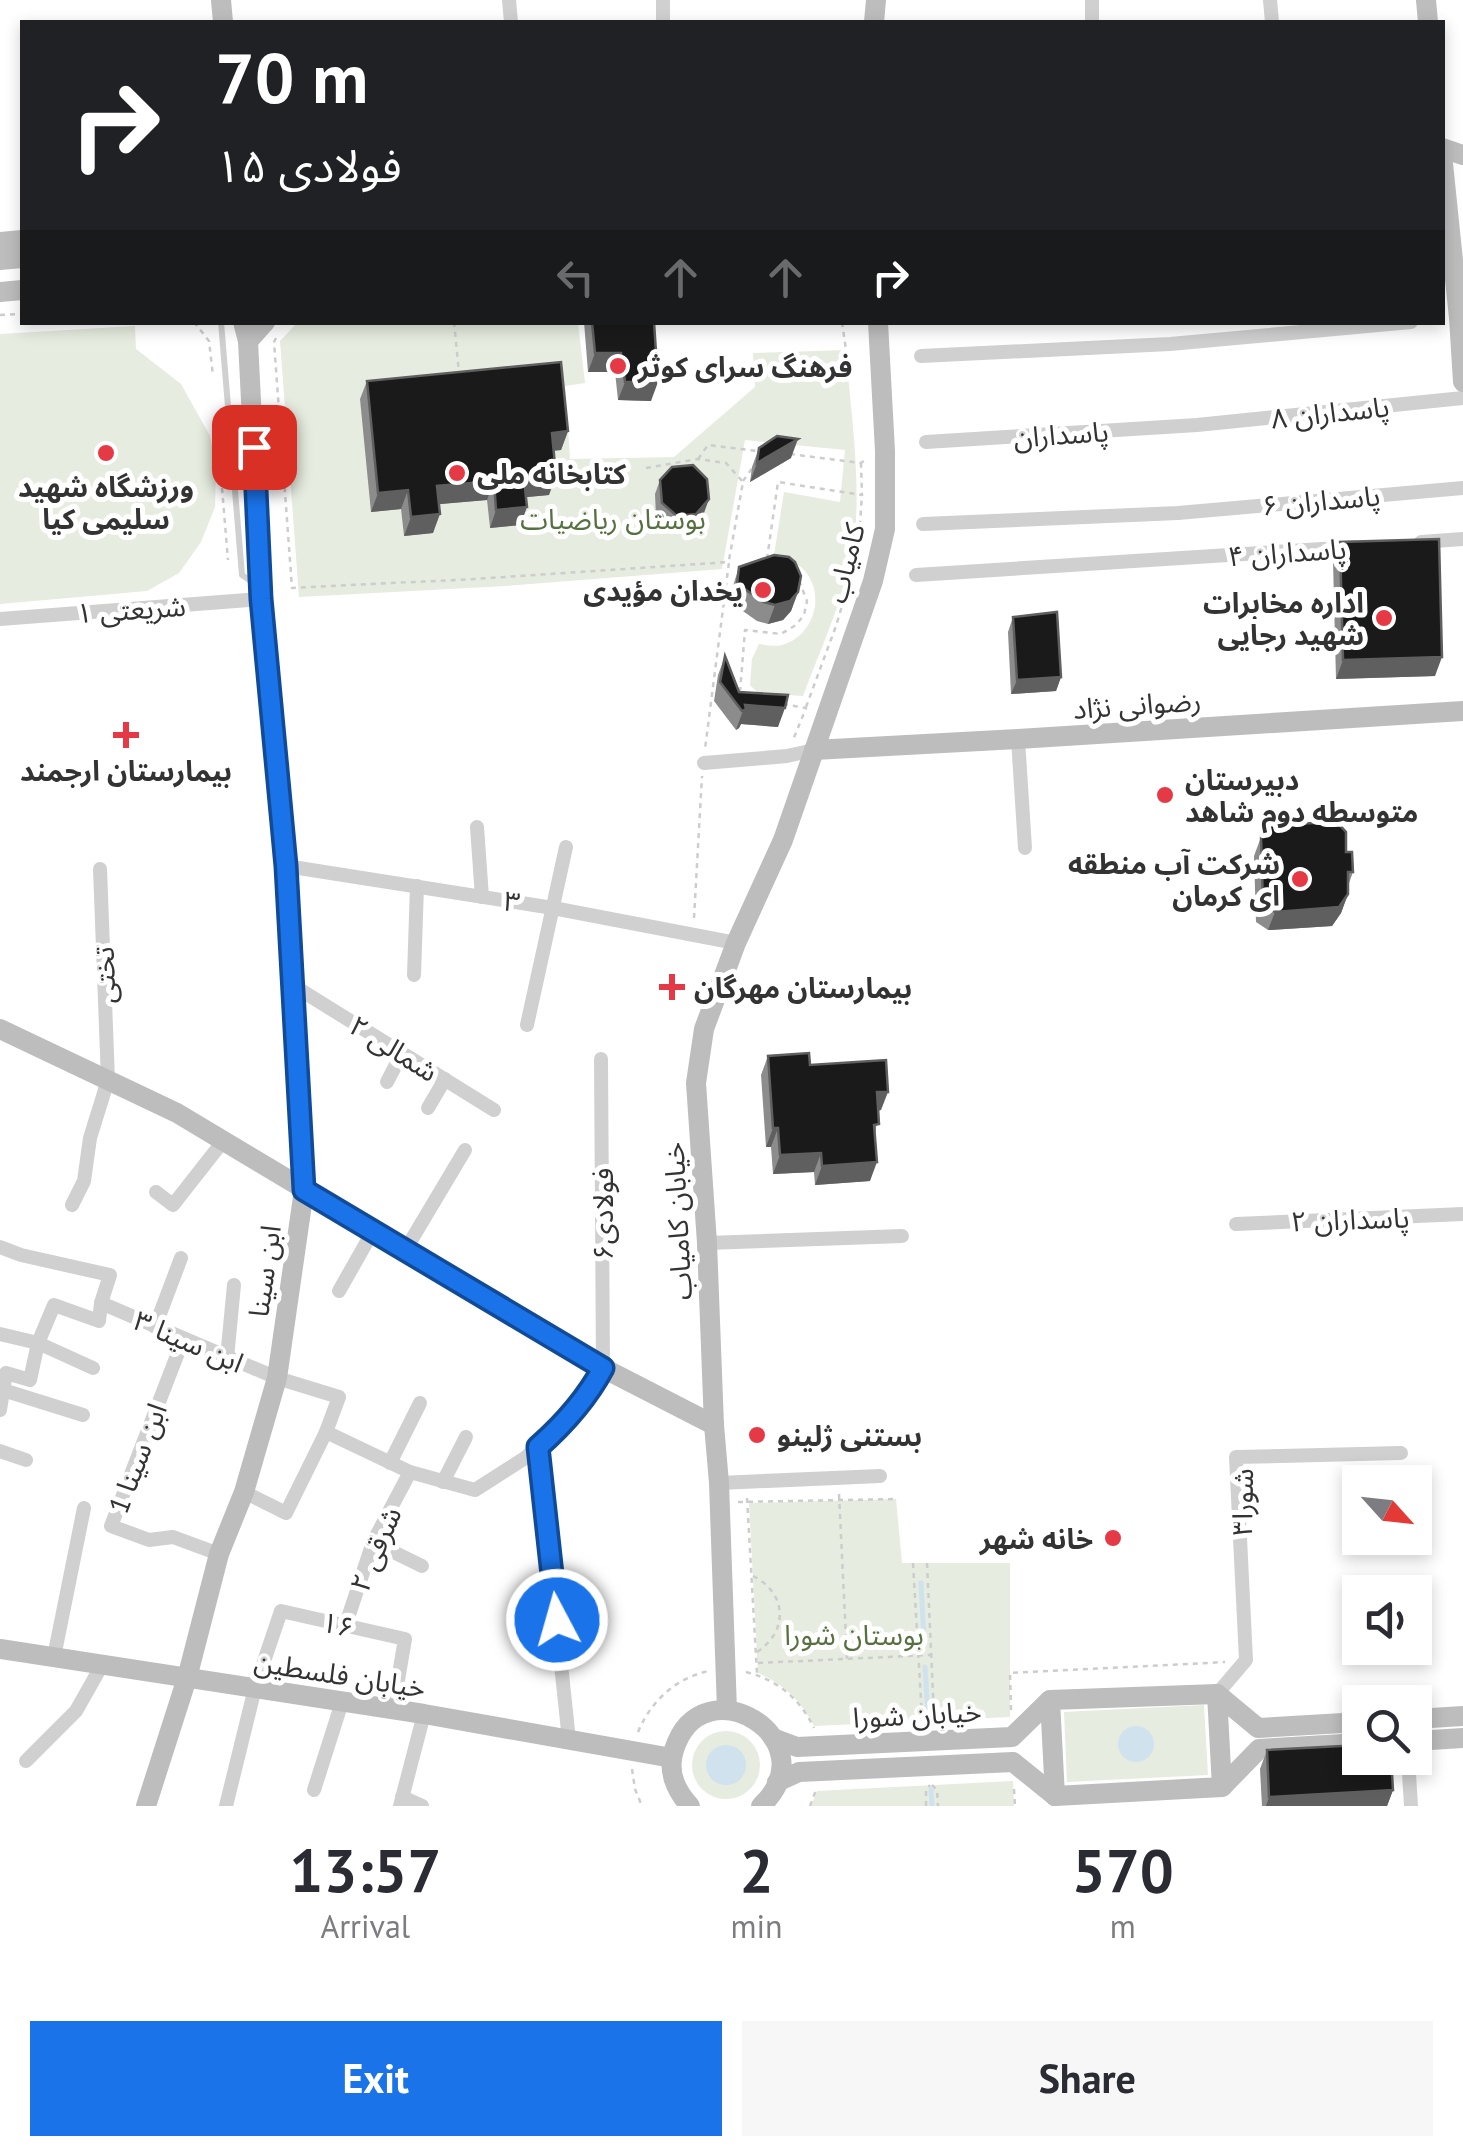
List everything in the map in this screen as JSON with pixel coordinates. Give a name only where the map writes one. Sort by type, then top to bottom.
[{"type":"main road","points":[[1446,232],[1463,382]]},
{"type":"main road","name":"کامیاب","points":[[814,750],[873,581],[885,529],[878,325]]},
{"type":"main road","points":[[245,332],[272,328]]},
{"type":"main road","name":"ابن سینا","points":[[146,1806],[187,1678],[219,1554],[244,1492],[276,1378],[304,1190],[286,866],[262,594],[245,332]]},
{"type":"main road","name":"رضوانی نژاد","points":[[814,750],[1463,711]]},
{"type":"main road","name":"خیابان کامیاب","points":[[727,1710],[707,1243],[696,1083],[704,1029],[736,943],[783,840],[814,750]]},
{"type":"main road","points":[[0,1029],[178,1113],[603,1368],[714,1425]]},
{"type":"main road","name":"خیابان فلسطین","points":[[0,1649],[424,1714],[672,1758]]},
{"type":"main road","points":[[1216,1694],[1222,1787]]},
{"type":"main road","points":[[1342,1723],[1258,1728],[1216,1694],[1050,1700],[1055,1796],[1222,1787],[1259,1748],[1342,1744]]},
{"type":"main road","name":"خیابان شورا","points":[[773,1738],[797,1747],[1012,1737],[1050,1700]]},
{"type":"main road","points":[[690,1806],[677,1789],[672,1768],[679,1737],[695,1720],[727,1710],[759,1721],[773,1738],[780,1760],[777,1782],[760,1806]]},
{"type":"main road","points":[[1432,1717],[1463,1716]]},
{"type":"main road","points":[[1432,1739],[1463,1738]]},
{"type":"main road","name":"خیابان شورا","points":[[777,1782],[799,1772],[1013,1762],[1055,1796]]},
{"type":"street","points":[[922,356],[1170,344],[1378,325]]},
{"type":"street","name":"پاسداران ۸","points":[[1196,426],[1463,398]]},
{"type":"street","name":"پاسداران","points":[[926,442],[1196,426]]},
{"type":"street","name":"پاسداران ۶","points":[[923,524],[1178,513],[1463,488]]},
{"type":"street","points":[[1404,544],[1463,539]]},
{"type":"street","name":"پاسداران ۴","points":[[916,576],[1366,546]]},
{"type":"street","name":"شریعتی ۱","points":[[0,618],[262,594]]},
{"type":"street","points":[[1018,739],[1025,848]]},
{"type":"street","points":[[704,763],[814,750]]},
{"type":"street","points":[[477,827],[482,896]]},
{"type":"street","points":[[527,1025],[566,846]]},
{"type":"street","name":"۳","points":[[286,866],[553,908],[736,943]]},
{"type":"street","name":"تختی","points":[[72,1205],[84,1181],[90,1138],[108,1080],[100,870]]},
{"type":"street","points":[[414,974],[417,886]]},
{"type":"street","name":"۲ شمالی","points":[[294,986],[494,1110]]},
{"type":"street","points":[[387,1082],[402,1053]]},
{"type":"street","name":"فولادی۶","points":[[601,1059],[603,1368]]},
{"type":"street","points":[[428,1108],[445,1079]]},
{"type":"street","points":[[156,1192],[173,1205],[224,1140]]},
{"type":"street","points":[[406,1249],[465,1150]]},
{"type":"street","name":"پاسداران ۲","points":[[1236,1224],[1463,1214]]},
{"type":"street","points":[[338,1290],[373,1231]]},
{"type":"street","points":[[707,1243],[902,1236]]},
{"type":"street","points":[[0,1247],[110,1276],[99,1321],[54,1304],[38,1343],[30,1380],[6,1373],[0,1410]]},
{"type":"street","points":[[155,1327],[182,1258]]},
{"type":"street","points":[[228,1358],[234,1285]]},
{"type":"street","name":"ابن سینا ۳","points":[[101,1303],[276,1378],[340,1396],[326,1432]]},
{"type":"street","points":[[0,1334],[38,1343],[93,1368]]},
{"type":"street","name":"ابن سینا 1","points":[[183,1340],[111,1526],[149,1540],[173,1537],[219,1554]]},
{"type":"street","points":[[244,1492],[286,1512],[326,1432],[410,1472],[475,1490],[559,1428],[603,1368]]},
{"type":"street","points":[[3,1390],[83,1415]]},
{"type":"street","points":[[390,1462],[420,1403]]},
{"type":"street","points":[[442,1482],[466,1437]]},
{"type":"street","points":[[538,1447],[569,1740]]},
{"type":"street","points":[[0,1451],[26,1460]]},
{"type":"street","name":"شورا۳","points":[[1246,1660],[1236,1458],[1401,1452]]},
{"type":"street","name":"۲ شرقی","points":[[345,1627],[372,1542],[410,1472]]},
{"type":"street","points":[[719,1493],[746,1481],[880,1476]]},
{"type":"street","points":[[54,1658],[84,1508]]},
{"type":"street","points":[[372,1542],[422,1566]]},
{"type":"street","name":"۱۶","points":[[255,1688],[280,1611],[405,1639],[393,1709]]},
{"type":"street","points":[[1216,1694],[1246,1660]]},
{"type":"street","points":[[26,1762],[76,1711],[102,1665]]},
{"type":"street","points":[[226,1806],[255,1688]]},
{"type":"street","points":[[314,1790],[342,1702]]},
{"type":"street","points":[[422,1806],[401,1801],[424,1714]]},
{"type":"street","points":[[1409,1775],[1411,1806]]},
{"type":"lane","points":[[221,325],[242,575],[262,594]]},
{"type":"path","points":[[196,325],[209,341],[214,387]]},
{"type":"path","points":[[454,325],[459,373]]},
{"type":"path","points":[[842,325],[846,350]]},
{"type":"path","points":[[272,328],[292,588],[729,562]]},
{"type":"path","points":[[698,459],[708,445],[764,451]]},
{"type":"path","points":[[783,454],[860,463],[884,450]]},
{"type":"path","points":[[646,468],[698,459],[726,463],[742,482]]},
{"type":"path","points":[[787,756],[836,626],[858,552],[860,463]]},
{"type":"path","points":[[693,935],[704,763],[729,562],[742,482],[753,467]]},
{"type":"path","points":[[221,474],[228,564]]},
{"type":"path","points":[[767,562],[778,482],[862,494]]},
{"type":"path","points":[[740,696],[745,630],[781,634],[796,625],[804,615],[807,601],[799,580]]},
{"type":"path","points":[[773,702],[806,708]]},
{"type":"path","points":[[838,1478],[846,1658]]},
{"type":"path","points":[[746,1481],[756,1674]]},
{"type":"path","points":[[719,1493],[748,1501],[896,1499]]},
{"type":"path","points":[[912,1563],[922,1717],[928,1722],[945,1721]]},
{"type":"path","points":[[927,1563],[934,1716],[928,1722]]},
{"type":"path","points":[[752,1575],[772,1590],[780,1612],[774,1636],[755,1653]]},
{"type":"path","points":[[756,1663],[930,1654]]},
{"type":"path","points":[[1012,1718],[1010,1673],[1246,1660]]},
{"type":"path","points":[[633,1776],[642,1806]]},
{"type":"path","points":[[1014,1780],[1015,1806]]},
{"type":"path","points":[[931,1784],[948,1784]]},
{"type":"path","points":[[926,1806],[926,1790],[931,1784]]},
{"type":"path","points":[[931,1784],[937,1790],[938,1806]]},
{"type":"green space","name":"بوستان ریاضیات","points":[[295,325],[578,325],[585,383],[565,386],[570,459],[674,457],[755,387],[753,353],[846,350],[856,476],[854,542],[836,609],[803,696],[758,693],[750,685],[752,659],[759,644],[779,646],[803,633],[814,612],[810,578],[796,563],[774,555],[784,492],[840,502],[845,450],[745,440],[722,569],[299,597],[280,341]],"holes":[[[554,381],[561,449],[545,451],[517,498],[490,528],[487,500],[430,505],[404,536],[401,509]]]},
{"type":"green space","name":"ورزشگاه شهید سلیمی کیا","points":[[135,326],[136,349],[181,384],[210,436],[216,469],[215,507],[201,542],[179,573],[147,591],[0,604],[0,334]]},
{"type":"green space","name":"بوستان شورا","points":[[896,1499],[902,1563],[1010,1563],[1010,1717],[814,1726],[791,1694],[758,1673],[749,1503]]},
{"type":"green space","points":[[1204,1705],[1208,1775],[1067,1782],[1064,1712]]},
{"type":"green space","points":[[726,1731],[750,1741],[760,1765],[750,1789],[726,1799],[702,1789],[692,1765],[702,1741]]},
{"type":"green space","points":[[1013,1781],[1014,1806],[811,1806],[817,1791]]},
{"type":"water","points":[[1136,1726],[1148,1732],[1154,1744],[1148,1756],[1136,1762],[1124,1756],[1118,1744],[1124,1732]]},
{"type":"water","points":[[726,1745],[740,1751],[746,1765],[740,1779],[726,1785],[712,1779],[706,1765],[712,1751]]},
{"type":"building","points":[[592,325],[654,325],[658,382],[625,382],[621,353],[595,353]]},
{"type":"building","name":"کتابخانه ملی","points":[[561,362],[568,431],[552,433],[556,476],[524,479],[527,507],[496,510],[494,481],[437,486],[440,514],[411,517],[408,490],[378,493],[367,381]]},
{"type":"building","points":[[777,436],[798,439],[757,463],[759,448]]},
{"type":"building","points":[[693,465],[707,479],[709,499],[696,514],[677,516],[662,503],[660,480],[672,467]]},
{"type":"building","name":"اداره مخابرات شهید رجایی","points":[[1439,539],[1442,657],[1343,660],[1340,542]]},
{"type":"building","points":[[774,555],[789,557],[801,576],[798,592],[790,601],[775,605],[737,584],[739,567]]},
{"type":"building","points":[[1057,612],[1061,677],[1017,680],[1013,617]]},
{"type":"building","points":[[725,656],[739,692],[788,695],[785,708],[745,705],[742,711],[720,682]]},
{"type":"building","points":[[1337,822],[1346,832],[1346,852],[1352,852],[1353,872],[1348,872],[1348,894],[1339,907],[1275,912],[1263,903],[1261,837],[1270,825]]},
{"type":"building","points":[[809,1053],[810,1065],[886,1060],[888,1092],[877,1092],[879,1124],[874,1125],[877,1162],[822,1166],[821,1153],[780,1155],[778,1128],[773,1128],[768,1056]]},
{"type":"building","points":[[1342,1746],[1342,1775],[1392,1775],[1393,1790],[1269,1797],[1267,1750]]},
{"type":"waterway","points":[[921,1583],[924,1639]]},
{"type":"waterway","points":[[925,1667],[928,1716]]},
{"type":"waterway","points":[[931,1790],[932,1806]]},
{"type":"place","name":"فرهنگ سرای کوثر","points":[[618,366]]},
{"type":"place","name":"ورزشگاه شهید سلیمی کیا","points":[[106,453]]},
{"type":"place","name":"کتابخانه ملی","points":[[457,473]]},
{"type":"place","name":"یخدان مؤیدی","points":[[763,590]]},
{"type":"place","name":"اداره مخابرات شهید رجایی","points":[[1384,618]]},
{"type":"place","name":"بیمارستان ارجمند","points":[[126,735]]},
{"type":"place","name":"دبیرستان متوسطه دوم شاهد","points":[[1165,795]]},
{"type":"place","name":"شرکت آب منطقه ای کرمان","points":[[1300,879]]},
{"type":"place","name":"بیمارستان مهرگان","points":[[672,987]]},
{"type":"place","name":"بستنی ژلینو","points":[[757,1435]]},
{"type":"place","name":"خانه شهر","points":[[1113,1538]]},
{"type":"route","points":[[254,447],[261,599],[286,866],[304,1190],[603,1368],[559,1428],[538,1447],[557,1620]]}]
